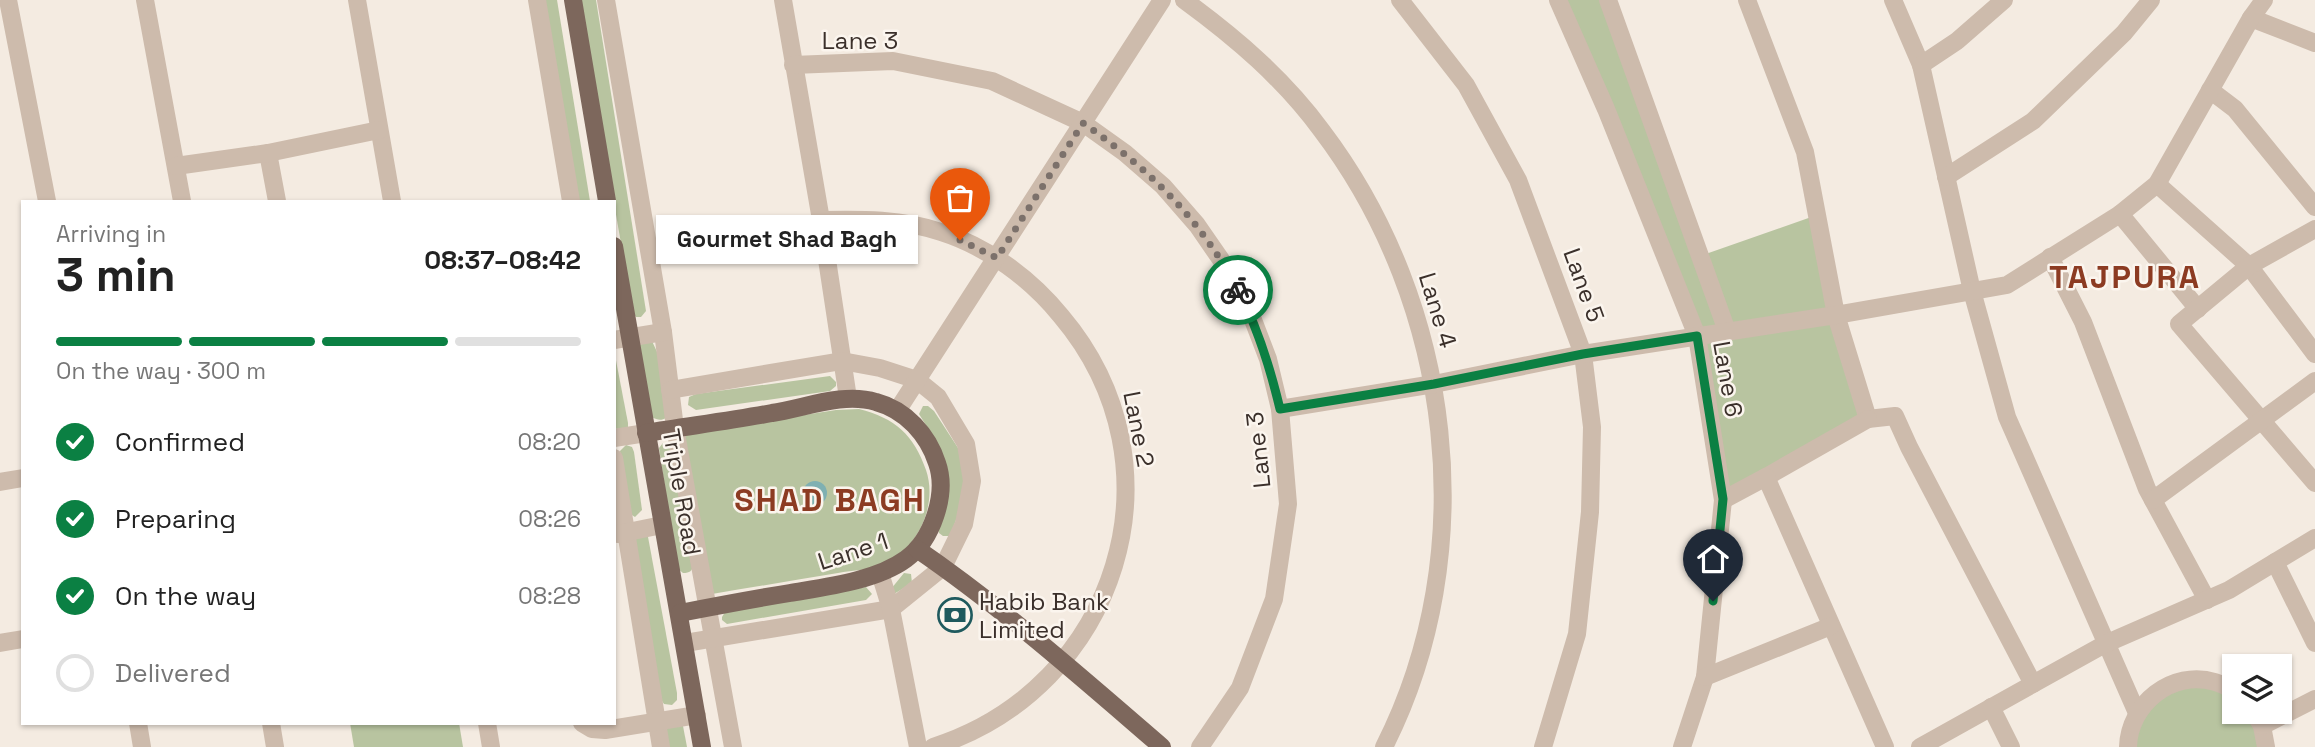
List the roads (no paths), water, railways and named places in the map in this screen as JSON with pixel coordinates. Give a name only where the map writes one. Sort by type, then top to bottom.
[{"type":"main road","points":[[573,0],[607,200]]},
{"type":"main road","name":"Triple Road","points":[[616,269],[622,339],[646,433],[702,747]]},
{"type":"main road","name":"Lane 1","points":[[646,433],[771,414],[848,398],[876,401],[897,411],[916,425],[929,443],[939,466],[941,488],[938,513],[917,549],[905,560],[880,573],[830,586],[680,612]]},
{"type":"main road","points":[[917,549],[1063,663],[1162,747]]},
{"type":"street","points":[[9,0],[47,200]]},
{"type":"street","points":[[145,0],[182,200]]},
{"type":"street","points":[[357,0],[392,200]]},
{"type":"street","points":[[537,0],[571,200]]},
{"type":"street","points":[[606,0],[663,332],[676,428],[733,747]]},
{"type":"street","points":[[783,0],[848,398]]},
{"type":"street","points":[[897,411],[1162,0]]},
{"type":"street","name":"Lane 4","points":[[1184,0],[1225,30],[1277,77],[1322,130],[1362,188],[1393,250],[1413,303],[1434,384],[1443,469],[1440,555],[1425,639],[1397,721],[1384,747]]},
{"type":"street","name":"Lane 5","points":[[1400,0],[1466,85],[1518,180],[1583,354],[1592,427],[1590,512],[1577,634],[1543,747]]},
{"type":"street","name":"Lane 6","points":[[1558,0],[1606,108],[1697,336],[1723,499],[1704,677],[1682,747]]},
{"type":"street","points":[[1608,0],[1727,331]]},
{"type":"street","points":[[1747,0],[1805,152],[1836,315],[1868,419]]},
{"type":"street","points":[[1893,0],[1921,65],[1972,291],[2007,417],[2137,713]]},
{"type":"street","points":[[1921,65],[1957,41],[2004,0]]},
{"type":"street","points":[[1946,177],[2033,121],[2124,33],[2151,0]]},
{"type":"street","points":[[1280,409],[1434,384],[1583,354],[1836,315],[2007,285],[2120,214],[2157,184],[2251,18],[2264,0]]},
{"type":"street","points":[[2251,18],[2314,44]]},
{"type":"street","name":"Lane 3","points":[[793,65],[893,61],[992,81],[1083,123],[1125,153],[1163,186],[1197,225],[1219,256],[1250,312],[1268,359],[1280,409],[1288,504],[1274,599],[1240,688],[1200,747]]},
{"type":"street","points":[[2210,90],[2235,109],[2315,208]]},
{"type":"street","points":[[176,166],[268,153],[379,130]]},
{"type":"street","points":[[268,153],[277,200]]},
{"type":"street","points":[[2157,184],[2249,266],[2315,354]]},
{"type":"street","points":[[2120,214],[2198,309]]},
{"type":"street","name":"Lane 2","points":[[821,220],[882,219],[906,224],[942,232],[997,258],[1043,293],[1080,338],[1107,389],[1122,445],[1126,503],[1116,561],[1095,614],[1063,663],[1033,693],[998,719],[960,738],[933,747]]},
{"type":"street","points":[[2315,229],[2249,266],[2179,324],[2315,483]]},
{"type":"street","points":[[2050,257],[2083,322],[2153,500],[2207,600]]},
{"type":"street","points":[[622,339],[663,332]]},
{"type":"street","points":[[670,390],[842,361],[880,368],[918,380],[938,397],[966,444],[972,481],[964,524],[943,567],[891,609],[685,643]]},
{"type":"street","points":[[2153,500],[2315,381]]},
{"type":"street","points":[[1723,499],[1868,419],[1895,416],[2033,684]]},
{"type":"street","points":[[616,438],[646,433]]},
{"type":"street","points":[[1766,477],[1885,747]]},
{"type":"street","points":[[0,482],[21,478]]},
{"type":"street","points":[[616,483],[620,534],[661,747]]},
{"type":"street","points":[[620,534],[662,525]]},
{"type":"street","points":[[1920,747],[2105,644],[2229,590],[2315,538]]},
{"type":"street","points":[[2276,562],[2308,610],[2315,643]]},
{"type":"street","points":[[880,573],[891,609],[918,747]]},
{"type":"street","points":[[1704,677],[1831,626]]},
{"type":"street","points":[[0,643],[21,639]]},
{"type":"street","points":[[2128,747],[2128,735],[2137,713],[2151,696],[2170,684],[2192,680],[2222,685]]},
{"type":"street","points":[[2292,707],[2315,699]]},
{"type":"street","points":[[1992,707],[2011,747]]},
{"type":"street","points":[[585,725],[592,729],[605,730],[697,715]]},
{"type":"street","points":[[2259,724],[2266,747]]},
{"type":"street","points":[[138,725],[142,747]]},
{"type":"street","points":[[271,725],[275,747]]},
{"type":"street","points":[[487,725],[491,747]]},
{"type":"water","points":[[815,481],[823,485],[827,493],[823,501],[815,505],[807,501],[803,493],[807,485]]},
{"type":"place","name":"Gourmet Shad Bagh","points":[[960,240]]},
{"type":"place","name":"Habib Bank Limited","points":[[955,615]]},
{"type":"district","name":"TAJPURA","points":[[2125,277]]},
{"type":"district","name":"SHAD BAGH","points":[[830,500]]}]
